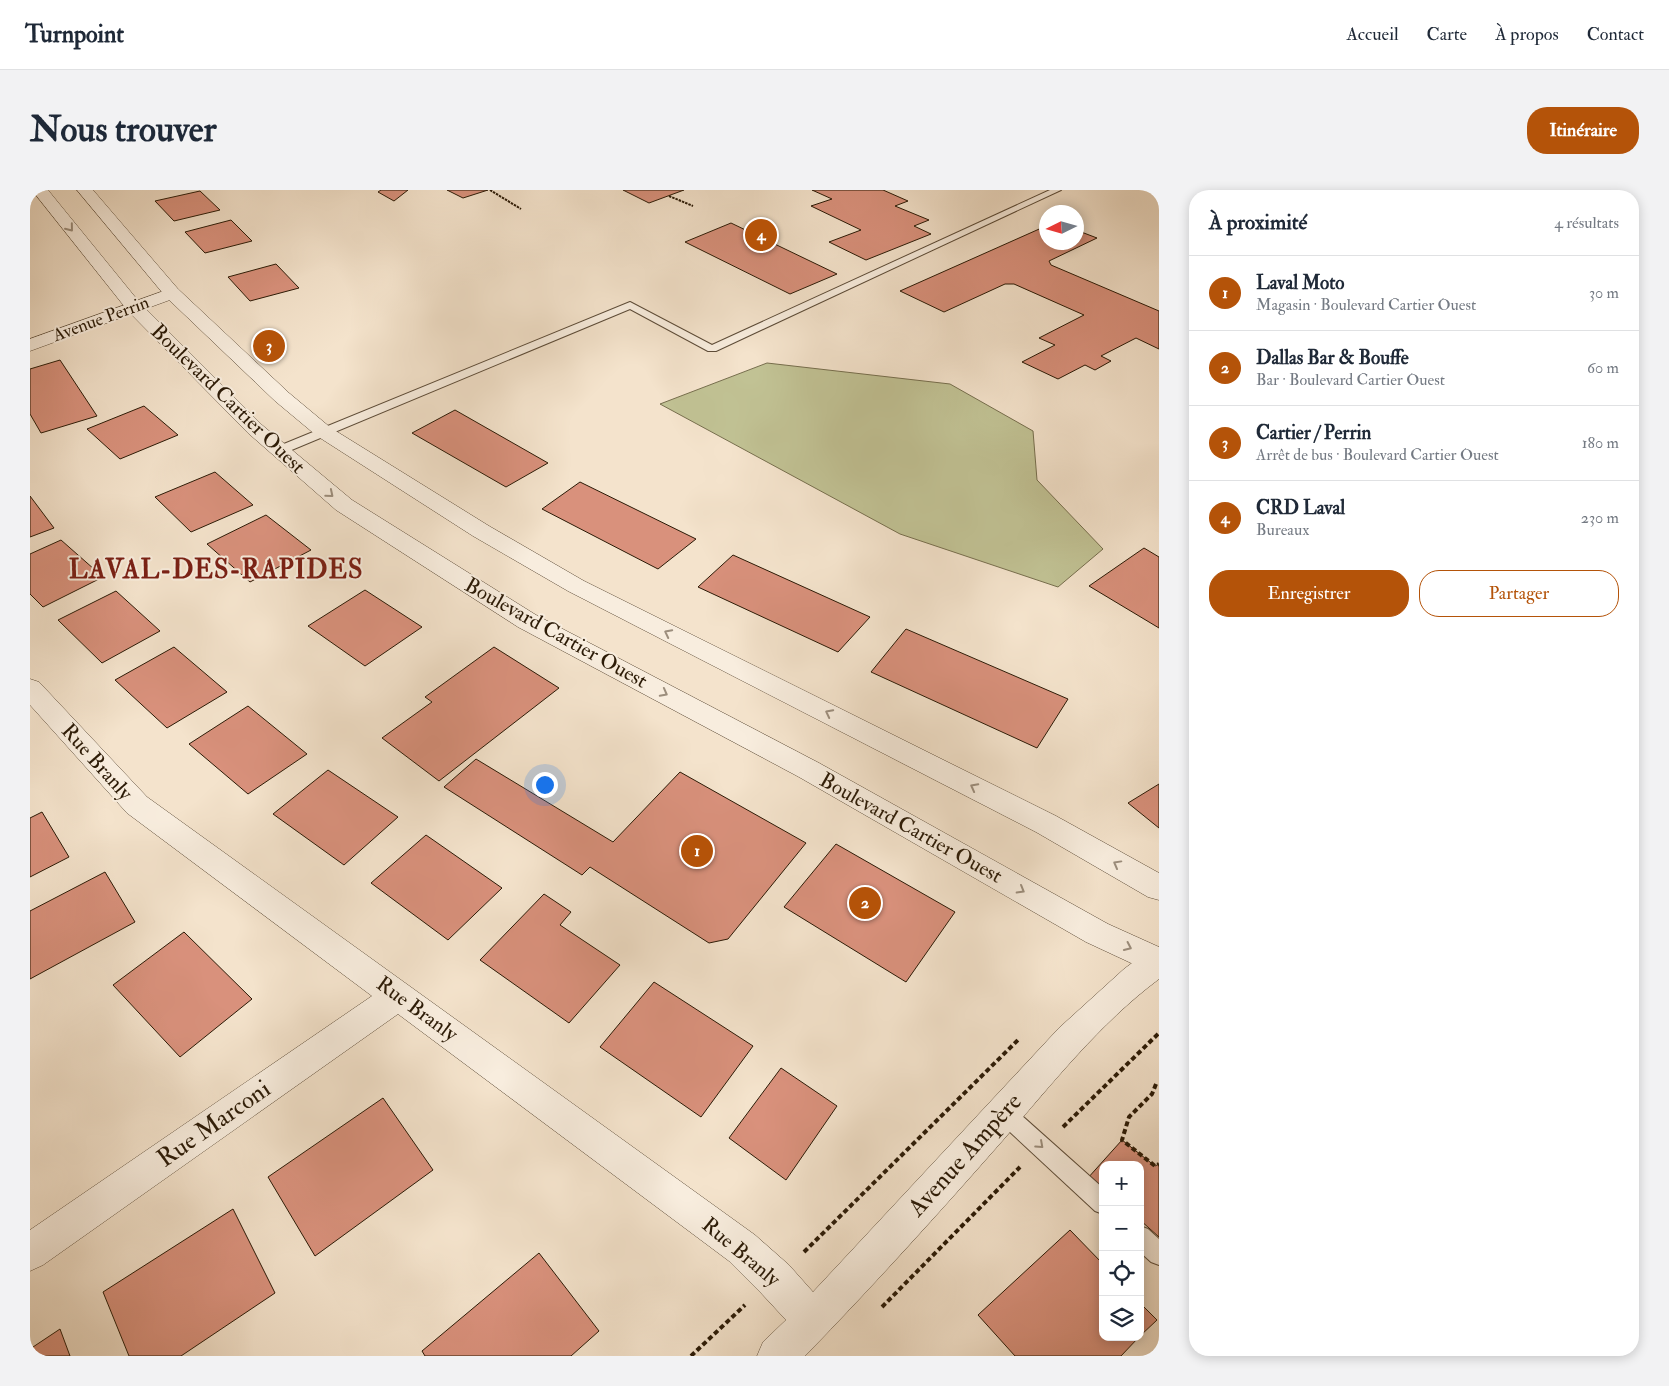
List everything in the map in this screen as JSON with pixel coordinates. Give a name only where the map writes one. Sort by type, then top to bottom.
[{"type":"street","name":"Boulevard Cartier Ouest","points":[[40,190],[134,307],[278,451],[344,506],[527,621],[809,770],[1097,933],[1159,961]]},
{"type":"street","name":"Boulevard Cartier Ouest","points":[[85,190],[172,293],[282,398],[324,432],[481,530],[576,586],[1046,824],[1159,888]]},
{"type":"street","name":"Avenue Perrin","points":[[30,345],[172,293]]},
{"type":"street","name":"Rue Branly","points":[[30,688],[137,806],[742,1248],[775,1279],[813,1321]]},
{"type":"street","name":"Avenue Ampère","points":[[777,1356],[858,1275],[1004,1113],[1052,1056],[1108,1002],[1159,961]]},
{"type":"street","name":"Rue Marconi","points":[[30,1252],[398,996]]},
{"type":"lane","points":[[278,451],[630,305],[712,348],[1057,190]]},
{"type":"lane","points":[[1004,1113],[1099,1199]]},
{"type":"lane","points":[[1144,1241],[1159,1254]]},
{"type":"path","points":[[490,190],[520,209]]},
{"type":"path","points":[[669,196],[693,206]]},
{"type":"path","points":[[1060,1129],[1118,1075],[1159,1033]]},
{"type":"path","name":"Avenue Ampère","points":[[822,1235],[1014,1044]]},
{"type":"path","points":[[1156,1084],[1152,1094],[1129,1117],[1122,1140],[1155,1166],[1159,1164]]},
{"type":"path","name":"Avenue Ampère","points":[[880,1309],[1022,1165]]},
{"type":"path","points":[[691,1356],[723,1325]]},
{"type":"green space","points":[[767,363],[950,384],[1033,431],[1037,480],[1103,549],[1058,587],[900,534],[660,404]]},
{"type":"building","points":[[381,190],[408,190],[394,201],[378,192]]},
{"type":"building","points":[[447,190],[488,190],[463,198]]},
{"type":"building","points":[[623,190],[684,190],[649,203]]},
{"type":"building","points":[[812,190],[883,190],[908,201],[895,206],[929,220],[914,226],[931,234],[866,260],[829,242],[861,230],[811,206],[832,199]]},
{"type":"building","points":[[200,191],[220,210],[174,221],[155,201]]},
{"type":"building","points":[[231,220],[252,241],[205,253],[185,232]]},
{"type":"building","points":[[731,223],[837,274],[790,294],[685,242]]},
{"type":"building","points":[[1039,229],[1039,250],[1072,250],[1049,261],[1051,265],[1159,311],[1159,349],[1136,338],[1101,356],[1111,361],[1095,370],[1085,365],[1058,379],[1022,362],[1055,345],[1039,338],[1084,315],[1014,284],[1005,284],[944,312],[900,291]]},
{"type":"building","points":[[1084,233],[1097,238],[1084,244]]},
{"type":"building","points":[[276,264],[299,288],[250,301],[228,277]]},
{"type":"building","points":[[60,360],[97,416],[41,433],[30,414],[30,369]]},
{"type":"building","points":[[144,406],[178,435],[120,459],[87,429]]},
{"type":"building","points":[[455,410],[548,463],[506,487],[412,433]]},
{"type":"building","points":[[215,472],[253,505],[191,532],[155,497]]},
{"type":"building","points":[[580,482],[696,539],[658,569],[542,509]]},
{"type":"building","points":[[30,496],[54,528],[30,537]]},
{"type":"building","points":[[266,515],[311,550],[250,582],[207,544]]},
{"type":"building","points":[[61,540],[103,577],[43,607],[30,594],[30,554]]},
{"type":"building","points":[[1144,548],[1159,557],[1159,628],[1089,586]]},
{"type":"building","points":[[733,555],[870,617],[838,652],[698,587]]},
{"type":"building","points":[[365,590],[422,627],[365,666],[308,626]]},
{"type":"building","points":[[116,591],[160,631],[102,663],[58,620]]},
{"type":"building","points":[[906,629],[1068,699],[1037,748],[871,672]]},
{"type":"building","points":[[174,647],[227,692],[167,728],[115,680]]},
{"type":"building","points":[[494,647],[559,688],[439,781],[382,738],[432,702],[425,697]]},
{"type":"building","points":[[248,706],[307,754],[248,794],[189,744]]},
{"type":"building","points":[[476,759],[613,842],[680,772],[806,843],[728,939],[709,943],[590,867],[582,875],[444,787]]},
{"type":"building","points":[[328,770],[398,817],[344,865],[273,814]]},
{"type":"building","points":[[1159,784],[1159,828],[1128,803]]},
{"type":"building","points":[[42,812],[69,857],[30,877],[30,818]]},
{"type":"building","points":[[426,835],[502,888],[448,940],[371,883]]},
{"type":"building","points":[[836,844],[955,912],[906,982],[784,907]]},
{"type":"building","points":[[105,872],[135,922],[30,979],[30,911]]},
{"type":"building","points":[[544,894],[571,912],[560,925],[620,965],[569,1023],[480,960]]},
{"type":"building","points":[[184,932],[252,999],[180,1057],[113,985]]},
{"type":"building","points":[[654,982],[753,1046],[701,1117],[600,1047]]},
{"type":"building","points":[[781,1068],[837,1106],[786,1180],[729,1138]]},
{"type":"building","points":[[383,1098],[433,1170],[315,1256],[268,1177]]},
{"type":"building","points":[[1122,1140],[1155,1166],[1159,1164],[1159,1237],[1144,1224],[1144,1161],[1103,1161]]},
{"type":"building","points":[[1099,1166],[1099,1187],[1087,1179]]},
{"type":"building","points":[[233,1209],[275,1293],[181,1356],[129,1356],[103,1292]]},
{"type":"building","points":[[1070,1230],[1099,1260],[1099,1341],[1135,1341],[1121,1356],[1015,1356],[978,1315]]},
{"type":"building","points":[[539,1253],[599,1331],[571,1356],[425,1356],[422,1351]]},
{"type":"building","points":[[1144,1307],[1157,1320],[1144,1332]]},
{"type":"building","points":[[60,1329],[70,1356],[30,1356],[30,1349]]},
{"type":"place","name":"CRD Laval","points":[[761,235]]},
{"type":"place","name":"Cartier / Perrin","points":[[269,346]]},
{"type":"place","name":"Laval Moto","points":[[697,851]]},
{"type":"place","name":"Dallas Bar & Bouffe","points":[[865,903]]},
{"type":"district","name":"LAVAL-DES-RAPIDES","points":[[216,570]]}]
